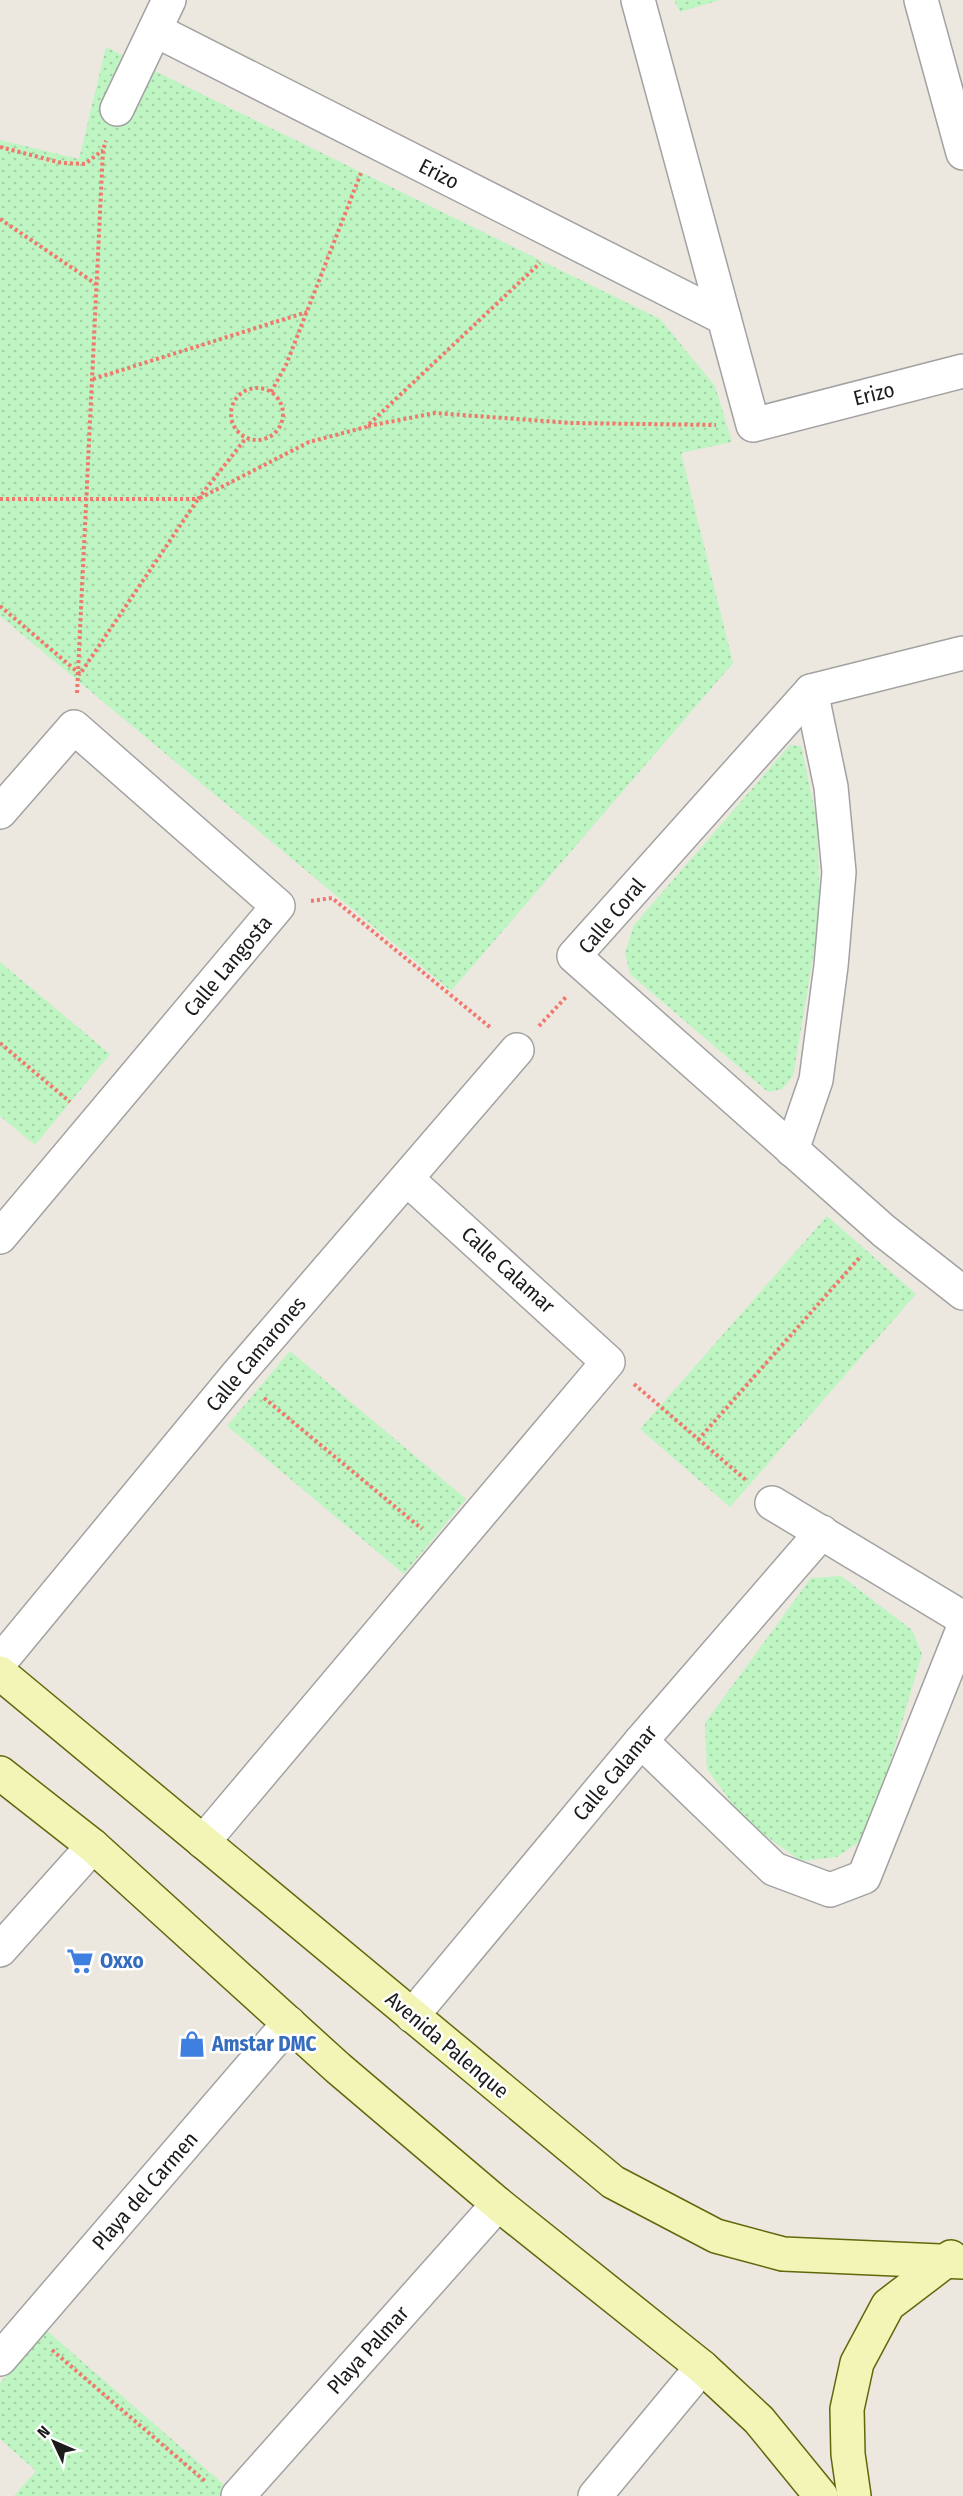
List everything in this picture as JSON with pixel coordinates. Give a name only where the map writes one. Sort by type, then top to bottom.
[{"type":"street","points":[[117,108],[169,0]]},
{"type":"street","points":[[638,0],[753,425]]},
{"type":"street","points":[[921,0],[963,153]]},
{"type":"street","name":"Erizo","points":[[155,30],[724,318]]},
{"type":"street","name":"Erizo","points":[[753,425],[963,371]]},
{"type":"street","points":[[792,1150],[816,1080],[831,966],[839,872],[831,787],[811,691],[963,653]]},
{"type":"street","name":"Calle Coral","points":[[811,691],[574,956],[884,1232],[963,1293]]},
{"type":"street","points":[[0,812],[74,727]]},
{"type":"street","name":"Calle Langosta","points":[[0,1237],[278,906],[74,727]]},
{"type":"street","name":"Calle Camarones","points":[[0,1662],[237,1375],[517,1050]]},
{"type":"street","name":"Calle Calamar","points":[[407,1179],[608,1362]]},
{"type":"street","points":[[203,1842],[608,1362]]},
{"type":"street","points":[[772,1503],[963,1618]]},
{"type":"street","name":"Calle Calamar","points":[[412,2016],[641,1741],[822,1533]]},
{"type":"street","points":[[641,1741],[774,1869],[830,1890],[864,1877],[963,1629]]},
{"type":"street","name":"Avenida Palenque","points":[[0,1672],[613,2182],[716,2236],[783,2254],[956,2258]]},
{"type":"street","points":[[0,1773],[93,1846],[338,2068],[498,2204],[702,2367],[759,2420],[821,2496]]},
{"type":"street","points":[[0,1950],[93,1846]]},
{"type":"street","name":"Playa del Carmen","points":[[0,2359],[289,2023]]},
{"type":"street","name":"Playa Palmar","points":[[226,2492],[498,2204]]},
{"type":"street","points":[[854,2496],[848,2454],[847,2409],[857,2363],[888,2305],[956,2258]]},
{"type":"street","points":[[596,2496],[702,2367]]},
{"type":"path","points":[[74,727],[80,674],[103,150],[117,108]]},
{"type":"path","points":[[271,392],[286,364],[374,141]]},
{"type":"path","points":[[0,147],[62,163],[85,164],[103,150]]},
{"type":"path","points":[[0,219],[97,284]]},
{"type":"path","points":[[366,427],[567,238]]},
{"type":"path","points":[[93,379],[306,312]]},
{"type":"path","points":[[258,388],[271,392],[281,401],[284,414],[281,427],[271,437],[259,440],[246,438],[235,429],[231,415],[234,401],[244,391],[251,389],[258,388]]},
{"type":"path","points":[[0,499],[198,499],[309,442],[366,427],[435,413],[572,423],[753,425]]},
{"type":"path","points":[[80,674],[198,499],[246,438]]},
{"type":"path","points":[[0,606],[80,674]]},
{"type":"path","points":[[278,906],[332,897],[517,1050],[591,969]]},
{"type":"path","points":[[0,1043],[96,1123]]},
{"type":"path","points":[[699,1440],[884,1232]]},
{"type":"path","points":[[608,1362],[772,1503]]},
{"type":"path","points":[[237,1375],[448,1551]]},
{"type":"path","points":[[27,2328],[226,2492]]},
{"type":"green space","points":[[674,0],[720,0],[680,12]]},
{"type":"green space","points":[[106,47],[660,319],[715,386],[732,442],[681,453],[733,663],[451,991],[0,616],[0,140],[79,159]]},
{"type":"green space","points":[[790,745],[801,746],[817,821],[820,916],[793,1076],[782,1089],[768,1092],[630,974],[625,953],[634,925]]},
{"type":"green space","points":[[0,962],[110,1054],[35,1145],[0,1116]]},
{"type":"green space","points":[[827,1216],[916,1294],[730,1507],[640,1429]]},
{"type":"green space","points":[[290,1351],[466,1499],[404,1574],[227,1426]]},
{"type":"green space","points":[[841,1576],[912,1630],[922,1654],[869,1835],[837,1857],[801,1861],[744,1820],[707,1769],[705,1723],[811,1578]]},
{"type":"green space","points":[[46,2330],[229,2489],[223,2496],[14,2496],[36,2471],[0,2439],[0,2383]]},
{"type":"place","name":"Oxxo","points":[[80,1961]]},
{"type":"place","name":"Amstar DMC","points":[[192,2044]]}]
